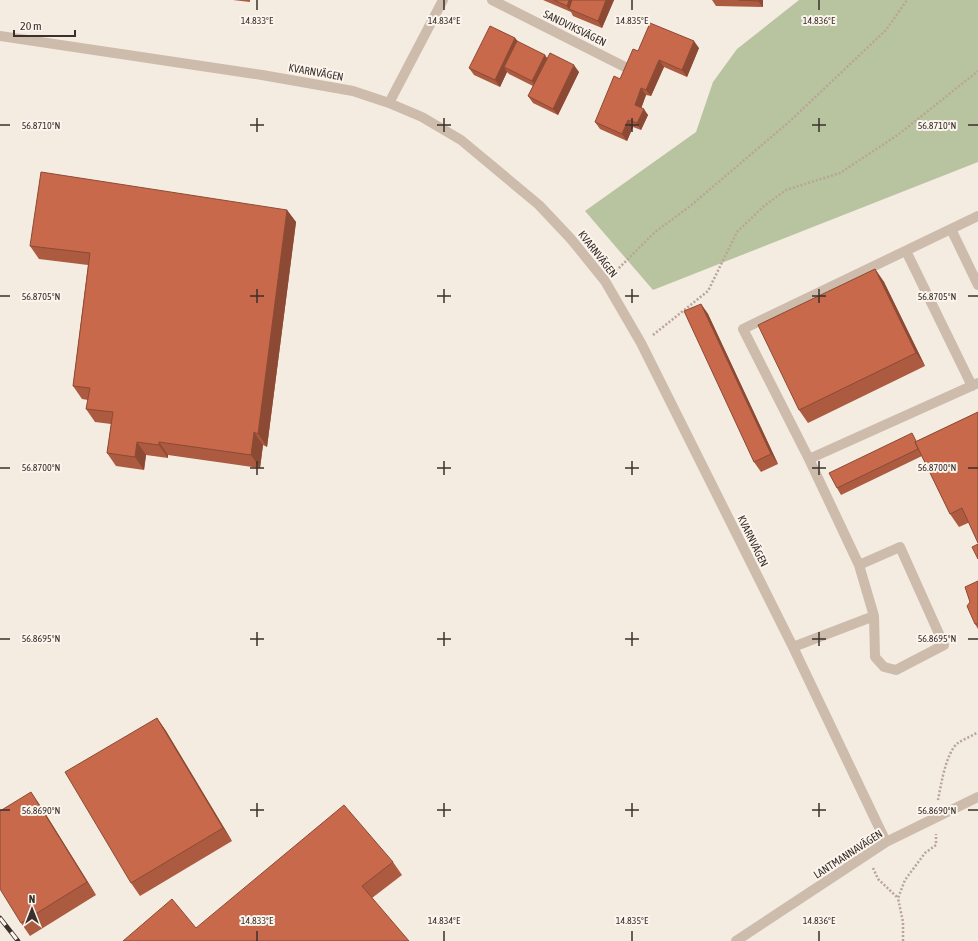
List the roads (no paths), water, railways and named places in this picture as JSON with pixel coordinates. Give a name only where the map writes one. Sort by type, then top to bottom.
[{"type":"street","points":[[388,103],[444,0]]},
{"type":"street","name":"SANDVIKSVÄGEN","points":[[492,0],[625,67]]},
{"type":"street","name":"KVARNVÄGEN","points":[[0,36],[300,81],[352,91],[388,103],[422,117],[461,140],[538,205],[571,239],[605,281],[641,343],[793,647],[886,842]]},
{"type":"street","points":[[859,565],[900,547],[944,645],[896,670],[884,667],[875,657],[874,616],[859,565],[809,459],[743,329],[978,216]]},
{"type":"street","points":[[951,229],[978,285]]},
{"type":"street","points":[[809,459],[975,384],[906,251]]},
{"type":"street","points":[[793,647],[874,616]]},
{"type":"street","name":"LANTMANNAVÄGEN","points":[[736,941],[886,842],[978,797]]},
{"type":"railway","points":[[0,918],[18,941]]}]
